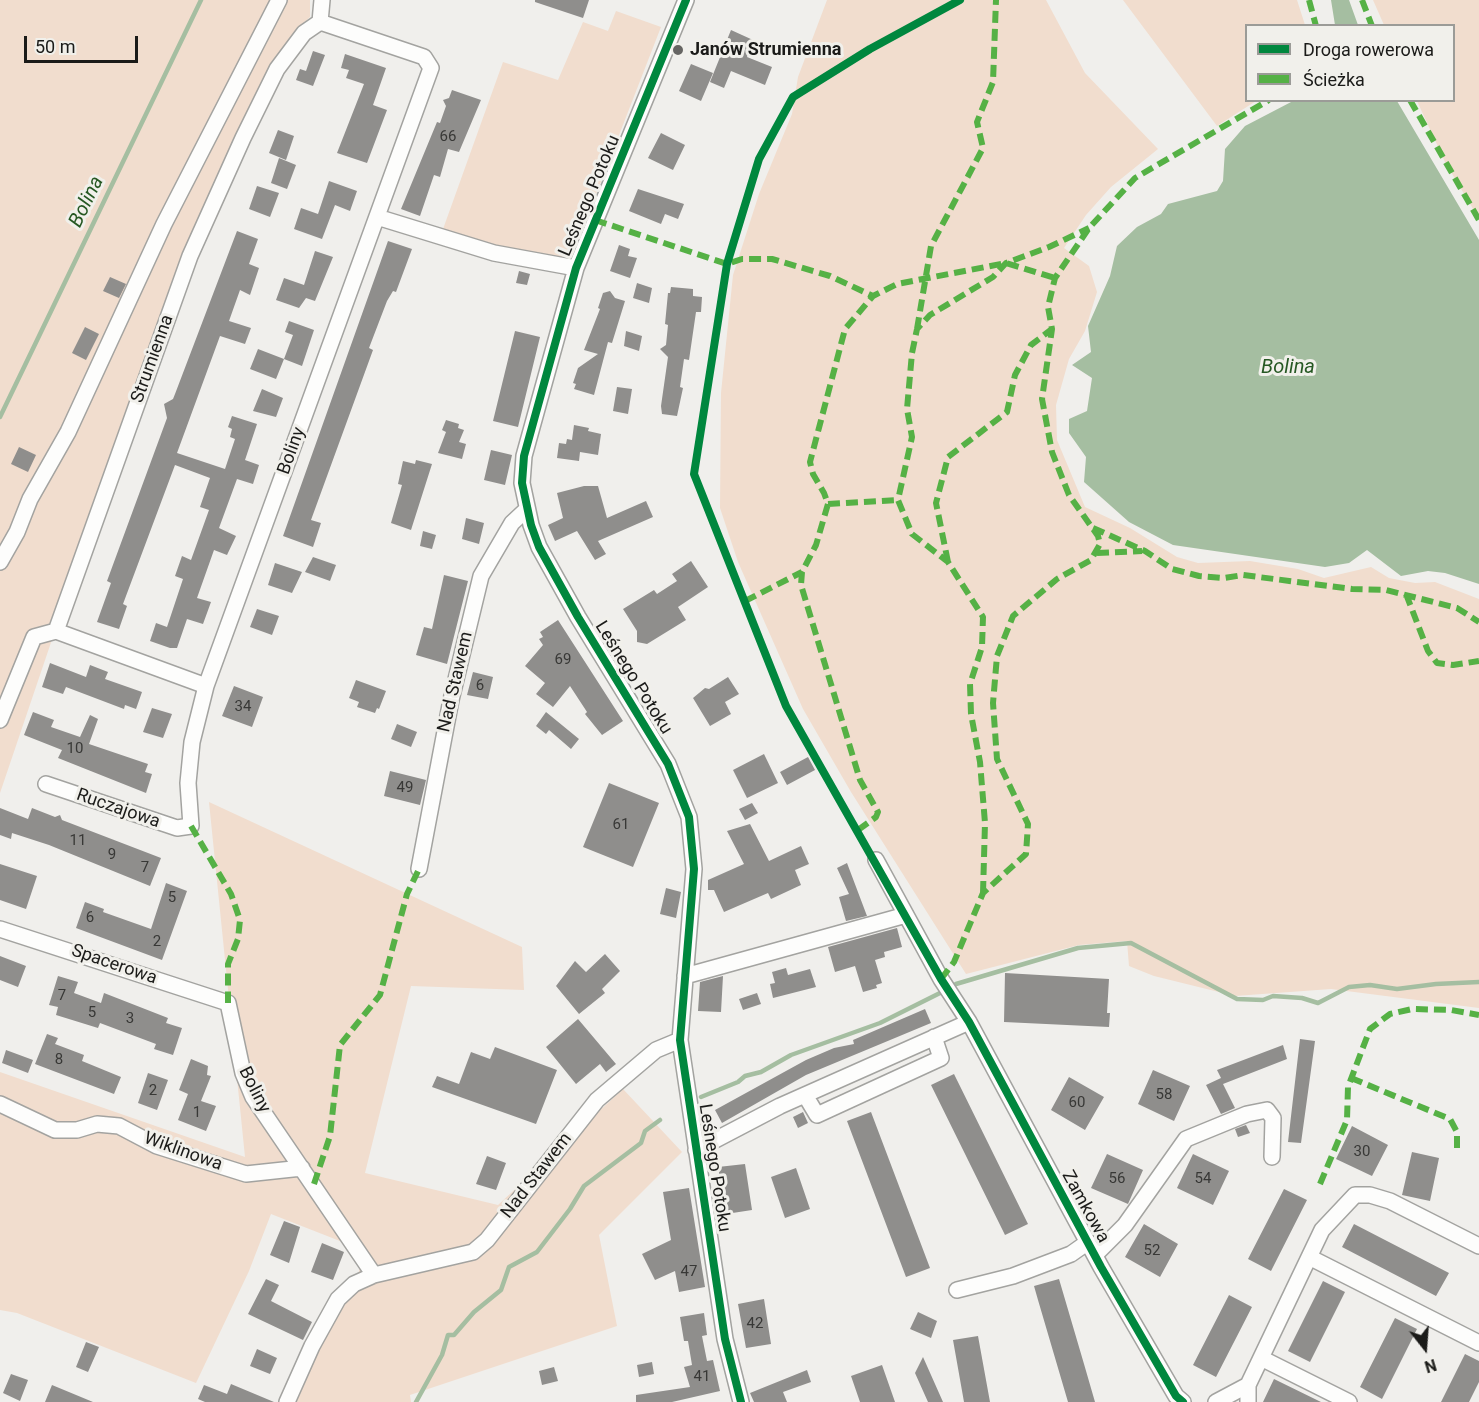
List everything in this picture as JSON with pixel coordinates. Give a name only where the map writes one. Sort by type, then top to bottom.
[{"type":"street","points":[[0,562],[17,532],[30,499],[68,432],[165,224],[279,0]]},
{"type":"street","points":[[320,22],[322,0]]},
{"type":"street","name":"Leśnego Potoku","points":[[686,0],[576,268],[524,456],[522,483],[539,547],[578,617],[668,764],[685,804],[694,869],[680,1040],[725,1339],[741,1402]]},
{"type":"street","name":"Boliny","points":[[191,826],[188,783],[192,742],[206,686],[431,68],[424,57],[320,22]]},
{"type":"street","name":"Strumienna","points":[[56,631],[190,256],[277,69],[304,33],[320,22]]},
{"type":"street","points":[[377,217],[494,253],[576,268]]},
{"type":"street","name":"Nad Stawem","points":[[419,870],[451,700],[481,576],[512,523],[527,508]]},
{"type":"street","points":[[0,720],[34,637],[56,631],[206,686]]},
{"type":"street","name":"Ruczajowa","points":[[46,784],[177,828],[191,826]]},
{"type":"street","name":"Zamkowa","points":[[876,860],[940,979],[969,1022],[1091,1249],[1176,1396],[1183,1402]]},
{"type":"street","points":[[685,976],[906,915]]},
{"type":"street","name":"Spacerowa","points":[[0,929],[228,1003]]},
{"type":"street","name":"Boliny","points":[[228,1003],[246,1081],[254,1097],[302,1168]]},
{"type":"street","points":[[696,1150],[805,1095],[969,1022]]},
{"type":"street","points":[[805,1095],[817,1115],[941,1058],[934,1037]]},
{"type":"street","name":"Nad Stawem","points":[[287,1402],[312,1346],[338,1299],[354,1284],[374,1275],[473,1252],[487,1240],[597,1100],[656,1050],[680,1040]]},
{"type":"street","name":"Wiklinowa","points":[[0,1104],[55,1130],[77,1130],[98,1124],[118,1126],[157,1146],[246,1174],[302,1168]]},
{"type":"street","name":"Zamkowa","points":[[957,1290],[1013,1276],[1071,1254],[1091,1249],[1125,1225],[1186,1139],[1247,1114],[1267,1110],[1273,1118],[1272,1157]]},
{"type":"street","points":[[302,1168],[374,1275]]},
{"type":"street","points":[[1248,1402],[1248,1385],[1330,1219],[1355,1195],[1370,1195],[1390,1201],[1479,1246]]},
{"type":"street","points":[[1311,1258],[1479,1343]]},
{"type":"street","points":[[1261,1358],[1349,1402]]},
{"type":"street","points":[[1216,1402],[1248,1385]]},
{"type":"shaded area","points":[[0,0],[310,0],[310,17],[296,30],[166,303],[0,793]]},
{"type":"shaded area","points":[[827,0],[1046,0],[1085,73],[1158,149],[1111,187],[1086,215],[1064,248],[1089,266],[1097,292],[1085,331],[1069,359],[1056,405],[1057,440],[1085,507],[1130,528],[1177,557],[1198,563],[1250,561],[1298,569],[1324,578],[1371,567],[1389,578],[1415,583],[1435,582],[1479,599],[1479,1008],[1331,989],[1235,996],[1154,976],[1129,966],[1127,941],[1079,945],[966,974],[851,792],[803,709],[738,562],[720,508],[721,393],[733,275],[759,194],[792,114],[798,77]]},
{"type":"shaded area","points":[[1123,0],[1297,0],[1305,24],[1245,24],[1245,102],[1254,102],[1217,126]]},
{"type":"shaded area","points":[[1373,0],[1479,0],[1479,219],[1445,162],[1417,102],[1455,102],[1455,24],[1384,24]]},
{"type":"shaded area","points":[[616,11],[661,27],[565,274],[438,243],[503,62],[558,80],[583,22],[608,31]]},
{"type":"shaded area","points":[[209,802],[522,947],[524,990],[411,986],[365,1173],[498,1205],[623,1089],[682,1152],[599,1235],[617,1326],[410,1395],[411,1402],[282,1402],[320,1316],[338,1290],[358,1275],[360,1266],[345,1243],[271,1214],[249,1271],[196,1383],[17,1313],[0,1310],[0,1072],[245,1157]]},
{"type":"water","points":[[1331,0],[1349,0],[1358,24],[1335,24]]},
{"type":"water","name":"Bolina","points":[[1291,102],[1398,102],[1479,240],[1479,584],[1445,573],[1428,571],[1401,576],[1367,550],[1349,563],[1325,567],[1173,545],[1129,522],[1084,482],[1086,457],[1069,433],[1069,419],[1087,411],[1092,378],[1072,365],[1091,352],[1088,326],[1110,276],[1117,246],[1137,227],[1161,214],[1168,204],[1217,191],[1223,181],[1225,149],[1245,126]]},
{"type":"building","points":[[535,0],[589,0],[583,18],[535,2]]},
{"type":"building","points":[[731,30],[753,40],[747,57],[772,67],[765,85],[731,71],[724,88],[710,82]]},
{"type":"building","points":[[313,51],[325,55],[313,86],[296,80],[300,69],[306,71]]},
{"type":"building","points":[[345,54],[386,68],[373,105],[387,110],[367,163],[337,153],[364,84],[346,78],[349,70],[341,68]]},
{"type":"building","points":[[691,64],[713,73],[701,101],[679,91]]},
{"type":"building","points":[[452,90],[481,100],[459,152],[448,149],[440,177],[434,175],[420,216],[401,209],[437,122],[440,123],[446,106],[443,100],[449,98]]},
{"type":"building","points":[[278,130],[294,136],[286,160],[269,153]]},
{"type":"building","points":[[661,133],[685,145],[673,170],[648,158]]},
{"type":"building","points":[[279,158],[296,165],[287,189],[271,183]]},
{"type":"building","points":[[329,181],[357,191],[350,211],[335,205],[322,239],[294,229],[301,208],[318,214]]},
{"type":"building","points":[[257,186],[279,193],[270,217],[249,209]]},
{"type":"building","points":[[638,189],[684,204],[678,219],[665,214],[661,224],[629,211]]},
{"type":"building","points":[[237,231],[258,239],[249,264],[259,268],[250,295],[240,290],[229,321],[251,328],[245,344],[220,336],[177,453],[225,469],[235,439],[230,437],[232,429],[228,427],[232,416],[257,424],[245,460],[259,465],[253,484],[237,479],[219,528],[236,536],[227,555],[214,550],[197,598],[211,602],[203,624],[187,619],[177,648],[170,648],[150,641],[156,623],[167,627],[183,579],[175,576],[182,556],[191,560],[209,510],[200,507],[210,478],[175,465],[123,604],[127,606],[119,629],[97,622],[111,583],[107,581],[167,418],[164,404],[173,399]]},
{"type":"building","points":[[388,241],[412,249],[396,292],[393,291],[387,301],[369,348],[373,350],[311,520],[321,523],[313,547],[283,536]]},
{"type":"building","points":[[619,245],[630,249],[628,256],[637,258],[630,278],[610,271]]},
{"type":"building","points":[[315,251],[333,257],[315,301],[306,298],[299,308],[276,300],[284,278],[304,285]]},
{"type":"building","points":[[519,271],[530,274],[527,285],[516,283]]},
{"type":"building","points":[[110,277],[126,284],[119,298],[103,291]]},
{"type":"building","points":[[637,283],[652,288],[649,303],[633,298]]},
{"type":"building","points":[[671,287],[693,289],[693,296],[702,297],[701,312],[696,312],[689,360],[684,359],[680,387],[683,388],[677,416],[662,414],[661,406],[668,357],[660,349],[666,345],[668,325],[665,324],[668,293]]},
{"type":"building","points":[[610,291],[615,298],[625,301],[612,343],[608,342],[594,395],[574,389],[576,384],[573,383],[578,368],[598,354],[584,350],[600,309],[598,308],[603,293]]},
{"type":"building","points":[[289,321],[314,330],[302,366],[284,359],[293,335],[285,332]]},
{"type":"building","points":[[85,327],[99,334],[86,360],[72,353]]},
{"type":"building","points":[[515,331],[540,337],[518,427],[493,421]]},
{"type":"building","points":[[626,331],[642,336],[639,351],[624,346]]},
{"type":"building","points":[[258,349],[284,359],[276,379],[250,369]]},
{"type":"building","points":[[617,387],[632,389],[628,414],[613,411]]},
{"type":"building","points":[[262,389],[283,398],[276,417],[253,411]]},
{"type":"building","points":[[446,420],[459,424],[458,428],[464,430],[459,442],[466,444],[462,459],[438,453],[446,432],[442,430]]},
{"type":"building","points":[[574,425],[589,428],[588,431],[601,434],[598,455],[580,452],[579,461],[557,458],[559,443],[566,444],[567,439],[572,440]]},
{"type":"building","points":[[19,447],[36,455],[28,472],[11,464]]},
{"type":"building","points":[[491,450],[512,455],[505,485],[484,480]]},
{"type":"building","points":[[416,460],[432,464],[411,530],[391,523],[402,485],[398,484],[403,461],[415,464]]},
{"type":"building","points":[[584,486],[598,486],[607,518],[646,501],[653,517],[598,541],[606,554],[595,560],[577,531],[555,541],[548,525],[563,518],[557,493]]},
{"type":"building","points":[[466,518],[484,523],[479,544],[462,539]]},
{"type":"building","points":[[423,531],[436,535],[432,549],[420,546]]},
{"type":"building","points":[[313,557],[336,565],[330,581],[305,572]]},
{"type":"building","points":[[691,561],[708,587],[678,607],[686,620],[647,644],[637,642],[637,631],[623,609],[654,590],[657,594],[677,581],[672,574]]},
{"type":"building","points":[[275,563],[302,572],[292,593],[268,585]]},
{"type":"building","points":[[444,575],[468,581],[447,664],[416,655],[424,627],[432,629]]},
{"type":"building","points":[[257,609],[279,616],[272,635],[250,627]]},
{"type":"building","points":[[558,620],[623,721],[602,735],[585,714],[587,712],[570,686],[553,707],[536,694],[545,683],[525,666],[543,645],[539,639],[543,637],[540,632]]},
{"type":"building","points":[[50,663],[86,677],[90,665],[108,672],[105,679],[142,692],[136,709],[125,705],[124,709],[66,687],[63,694],[42,687]]},
{"type":"building","points":[[473,672],[493,677],[488,699],[467,695]]},
{"type":"building","points":[[728,677],[739,694],[725,702],[731,714],[710,726],[693,698],[705,688],[709,689]]},
{"type":"building","points":[[356,680],[386,691],[375,713],[357,707],[359,702],[349,698]]},
{"type":"building","points":[[234,686],[263,697],[252,727],[222,716]]},
{"type":"building","points":[[152,708],[172,714],[163,738],[143,732]]},
{"type":"building","points":[[33,712],[54,720],[51,727],[80,737],[90,715],[98,719],[89,744],[148,764],[145,772],[152,774],[146,793],[58,758],[62,750],[24,735]]},
{"type":"building","points":[[546,712],[579,739],[571,749],[549,730],[546,734],[536,726]]},
{"type":"building","points":[[397,724],[417,732],[411,747],[391,739]]},
{"type":"building","points":[[764,754],[778,783],[747,798],[733,770]]},
{"type":"building","points":[[808,757],[815,770],[787,785],[780,772]]},
{"type":"building","points":[[390,771],[426,780],[420,805],[384,796]]},
{"type":"building","points":[[609,783],[659,803],[633,867],[583,847]]},
{"type":"building","points":[[752,803],[758,813],[745,820],[739,809]]},
{"type":"building","points":[[0,808],[28,819],[32,808],[55,817],[60,815],[62,820],[161,858],[150,886],[49,845],[12,833],[11,839],[0,835]]},
{"type":"building","points":[[750,824],[769,861],[801,846],[809,864],[795,870],[801,885],[771,899],[768,893],[724,912],[714,890],[708,890],[708,880],[744,864],[727,831]]},
{"type":"building","points":[[847,863],[867,916],[846,921],[839,897],[849,894],[837,868]]},
{"type":"building","points":[[0,864],[37,876],[26,909],[0,900]]},
{"type":"building","points":[[166,883],[187,891],[162,960],[76,928],[85,902],[104,909],[103,912],[151,929]]},
{"type":"building","points":[[666,888],[681,892],[676,918],[660,914]]},
{"type":"building","points":[[897,928],[902,947],[884,952],[885,957],[875,960],[882,983],[876,985],[877,988],[863,992],[855,966],[835,972],[828,947]]},
{"type":"building","points":[[605,954],[620,971],[602,989],[605,993],[579,1014],[556,986],[575,961],[586,972]]},
{"type":"building","points":[[0,956],[26,966],[18,987],[0,980]]},
{"type":"building","points":[[786,968],[788,975],[810,969],[816,987],[773,998],[770,984],[775,983],[772,972]]},
{"type":"building","points":[[1005,973],[1109,979],[1107,1013],[1110,1013],[1109,1027],[1004,1022]]},
{"type":"building","points":[[58,976],[78,982],[74,993],[101,1003],[104,993],[168,1018],[166,1023],[182,1028],[173,1055],[154,1049],[156,1044],[100,1023],[98,1028],[56,1015],[58,1007],[49,1005]]},
{"type":"building","points":[[723,976],[721,1012],[698,1011],[700,982]]},
{"type":"building","points":[[757,993],[761,1004],[743,1010],[739,999]]},
{"type":"building","points":[[925,1009],[931,1023],[806,1075],[722,1123],[715,1110],[806,1060],[834,1048],[854,1044],[853,1040]]},
{"type":"building","points":[[578,1019],[616,1064],[606,1072],[600,1064],[576,1084],[546,1047]]},
{"type":"building","points":[[47,1034],[58,1038],[55,1044],[84,1055],[82,1061],[121,1077],[114,1094],[35,1064]]},
{"type":"building","points":[[1300,1039],[1315,1041],[1301,1143],[1288,1142]]},
{"type":"building","points":[[1283,1045],[1287,1059],[1223,1084],[1235,1108],[1221,1114],[1206,1085],[1221,1078],[1217,1070]]},
{"type":"building","points":[[495,1047],[557,1070],[536,1124],[432,1087],[437,1076],[459,1084],[471,1052],[490,1059]]},
{"type":"building","points":[[6,1050],[33,1060],[28,1073],[2,1063]]},
{"type":"building","points":[[191,1059],[208,1066],[207,1075],[211,1076],[201,1101],[216,1106],[206,1131],[178,1120],[188,1094],[179,1090]]},
{"type":"building","points":[[1153,1070],[1190,1086],[1174,1121],[1138,1104]]},
{"type":"building","points":[[148,1073],[168,1080],[157,1110],[138,1103]]},
{"type":"building","points":[[954,1074],[1028,1224],[1005,1235],[931,1085]]},
{"type":"building","points":[[1069,1077],[1104,1097],[1085,1130],[1051,1110]]},
{"type":"building","points":[[803,1112],[808,1123],[798,1128],[793,1117]]},
{"type":"building","points":[[871,1112],[930,1268],[906,1277],[847,1121]]},
{"type":"building","points":[[1246,1125],[1250,1133],[1238,1137],[1235,1129]]},
{"type":"building","points":[[1352,1126],[1388,1145],[1372,1176],[1336,1159]]},
{"type":"building","points":[[1412,1152],[1439,1158],[1430,1201],[1402,1195]]},
{"type":"building","points":[[1107,1154],[1143,1170],[1128,1204],[1091,1188]]},
{"type":"building","points":[[1193,1154],[1229,1171],[1213,1205],[1177,1188]]},
{"type":"building","points":[[487,1156],[506,1163],[496,1190],[476,1184]]},
{"type":"building","points":[[745,1164],[752,1210],[726,1214],[718,1167]]},
{"type":"building","points":[[796,1168],[810,1209],[785,1218],[771,1177]]},
{"type":"building","points":[[689,1188],[705,1287],[679,1292],[675,1271],[655,1280],[642,1254],[671,1240],[663,1192]]},
{"type":"building","points":[[1284,1189],[1307,1200],[1271,1271],[1248,1259]]},
{"type":"building","points":[[284,1221],[300,1227],[289,1263],[270,1255]]},
{"type":"building","points":[[1144,1224],[1178,1244],[1160,1277],[1125,1257]]},
{"type":"building","points":[[1354,1224],[1449,1273],[1436,1296],[1342,1247]]},
{"type":"building","points":[[322,1243],[344,1252],[333,1280],[311,1272]]},
{"type":"building","points":[[266,1279],[279,1285],[271,1301],[312,1322],[303,1340],[248,1314]]},
{"type":"building","points":[[1059,1279],[1095,1402],[1068,1402],[1038,1300],[1034,1286]]},
{"type":"building","points":[[1323,1281],[1345,1292],[1310,1362],[1288,1351]]},
{"type":"building","points":[[1229,1295],[1252,1307],[1216,1377],[1193,1365]]},
{"type":"building","points":[[764,1299],[771,1344],[746,1348],[738,1304]]},
{"type":"building","points":[[918,1312],[937,1321],[931,1338],[910,1329]]},
{"type":"building","points":[[704,1313],[707,1335],[702,1336],[707,1361],[713,1360],[720,1391],[672,1402],[636,1402],[636,1395],[690,1387],[684,1367],[692,1365],[688,1341],[684,1341],[680,1317]]},
{"type":"building","points":[[1395,1318],[1417,1329],[1382,1399],[1360,1387]]},
{"type":"building","points":[[978,1336],[990,1402],[964,1402],[953,1340]]},
{"type":"building","points":[[86,1342],[99,1347],[88,1372],[76,1367]]},
{"type":"building","points":[[257,1349],[277,1358],[270,1374],[250,1366]]},
{"type":"building","points":[[1465,1354],[1479,1361],[1479,1382],[1469,1402],[1441,1402]]},
{"type":"building","points":[[923,1357],[943,1402],[928,1402],[915,1373]]},
{"type":"building","points":[[652,1362],[654,1374],[639,1377],[637,1365]]},
{"type":"building","points":[[882,1365],[895,1402],[860,1402],[851,1376]]},
{"type":"building","points":[[554,1367],[558,1381],[542,1385],[539,1371]]},
{"type":"building","points":[[807,1370],[811,1382],[783,1392],[787,1402],[754,1402],[750,1393]]},
{"type":"building","points":[[11,1374],[28,1380],[20,1401],[3,1393]]},
{"type":"building","points":[[1274,1379],[1321,1402],[1263,1402]]},
{"type":"building","points":[[231,1384],[274,1402],[205,1402],[198,1399],[204,1385],[227,1394]]},
{"type":"building","points":[[52,1385],[93,1402],[45,1402]]},
{"type":"waterway","name":"Bolina","points":[[0,417],[201,0]]},
{"type":"waterway","points":[[956,984],[1078,948],[1131,943],[1237,999],[1263,1000],[1273,996],[1302,998],[1318,1003],[1349,987],[1370,985],[1397,989],[1479,982]]},
{"type":"waterway","points":[[701,1097],[738,1082],[745,1076],[761,1072],[791,1055],[880,1023],[940,993]]},
{"type":"waterway","points":[[416,1402],[442,1355],[448,1335],[454,1335],[474,1312],[501,1290],[509,1267],[537,1252],[570,1209],[584,1186],[641,1143],[645,1131],[660,1120]]},
{"type":"marked path","points":[[917,329],[931,246],[983,148],[977,122],[993,82],[996,0]]},
{"type":"marked path","points":[[1309,0],[1315,24]]},
{"type":"marked path","points":[[1362,0],[1371,24]]},
{"type":"marked path","points":[[941,979],[954,962],[983,893],[1026,854],[1028,824],[997,759],[993,703],[997,656],[1013,616],[1057,579],[1091,560],[1100,544],[1098,536],[1069,495],[1052,452],[1042,399],[1052,329],[1048,307],[1055,278],[1089,228],[1135,178],[1266,102]]},
{"type":"marked path","points":[[1411,102],[1479,220]]},
{"type":"marked path","points":[[595,220],[727,264],[742,259],[772,259],[830,276],[873,296]]},
{"type":"marked path","points":[[983,893],[985,823],[980,762],[971,714],[970,684],[982,647],[983,617],[948,562],[912,534],[898,500],[912,437],[907,409],[912,353],[917,329],[930,315],[993,277],[1006,263],[1049,247],[1089,228]]},
{"type":"marked path","points":[[858,830],[876,817],[878,812],[860,780],[801,585],[802,572],[816,545],[828,504],[813,474],[810,462],[845,329],[873,296],[897,284],[1006,263],[1055,278]]},
{"type":"marked path","points":[[948,562],[936,503],[948,457],[1007,412],[1015,375],[1031,345],[1052,329]]},
{"type":"marked path","points":[[828,504],[898,500]]},
{"type":"marked path","points":[[1093,528],[1145,551],[1172,569],[1199,576],[1224,578],[1243,575],[1352,589],[1386,590],[1457,608],[1479,622]]},
{"type":"marked path","points":[[1097,553],[1142,551]]},
{"type":"marked path","points":[[745,601],[802,572]]},
{"type":"marked path","points":[[1406,594],[1428,651],[1437,663],[1453,665],[1479,661]]},
{"type":"marked path","points":[[191,826],[231,894],[240,920],[238,939],[228,964],[228,1003]]},
{"type":"marked path","points":[[314,1184],[330,1136],[340,1045],[380,995],[407,894],[419,869]]},
{"type":"marked path","points":[[1320,1184],[1347,1120],[1348,1087],[1370,1029],[1390,1014],[1412,1009],[1451,1010],[1479,1015]]},
{"type":"marked path","points":[[1351,1078],[1450,1119],[1457,1132],[1457,1152]]},
{"type":"cycle path","points":[[686,0],[576,268],[524,456],[522,483],[531,525],[539,547],[578,617],[668,764],[689,817],[694,869],[680,1040],[725,1339],[741,1402]]},
{"type":"cycle path","points":[[960,0],[870,49],[793,97],[759,159],[727,264],[694,474],[786,706],[941,979],[969,1022],[1101,1267],[1176,1396],[1183,1402]]},
{"type":"place","name":"Janów Strumienna","points":[[678,50]]}]
